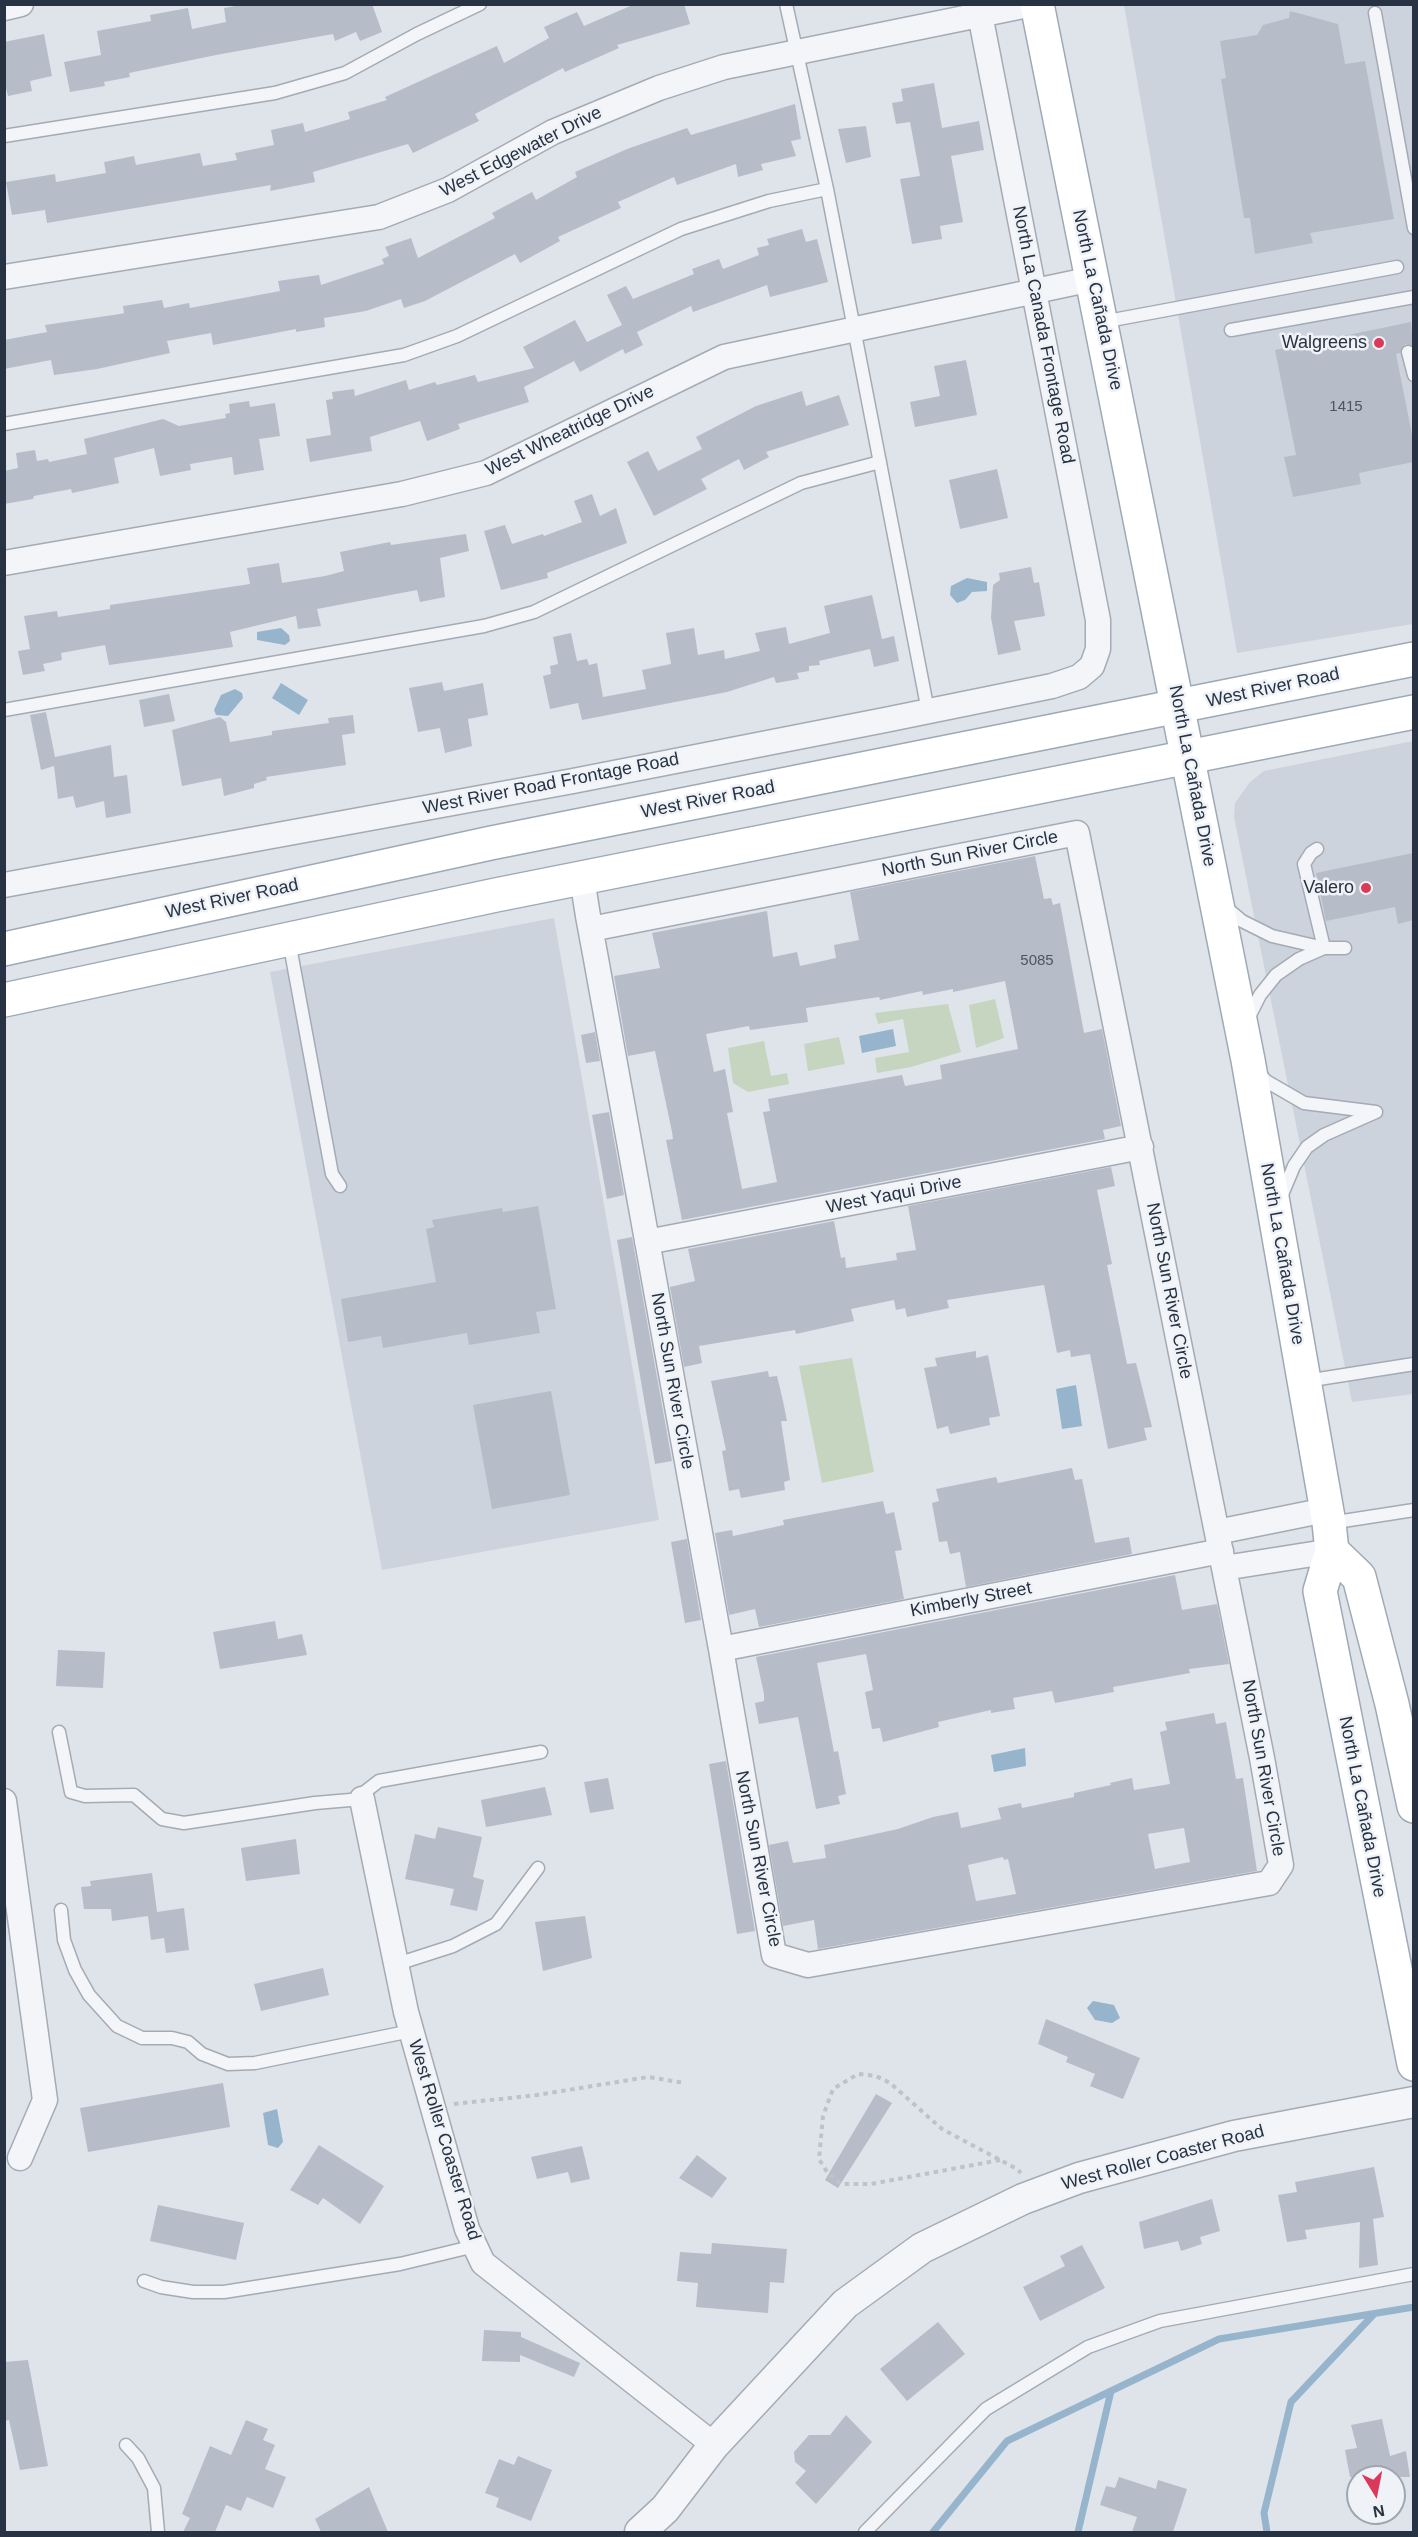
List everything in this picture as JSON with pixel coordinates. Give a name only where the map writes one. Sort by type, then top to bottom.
[{"type":"main road","name":"North La Cañada Drive","points":[[1035,4],[1102,322],[1245,1045],[1329,1528],[1320,1591],[1413,2064]]},
{"type":"main road","name":"West River Road","points":[[4,949],[491,843],[1178,708],[1413,659]]},
{"type":"main road","points":[[4,1000],[582,878],[1413,712]]},
{"type":"main road","points":[[1329,1528],[1359,1577],[1392,1704],[1413,1806]]},
{"type":"street","points":[[4,8],[21,4]]},
{"type":"street","name":"West Edgewater Drive","points":[[4,277],[379,217],[448,190],[553,132],[659,88],[724,68],[979,10],[1035,4]]},
{"type":"street","name":"North La Canada Frontage Road","points":[[979,10],[1098,620],[1098,649],[1092,666]]},
{"type":"street","name":"West Wheatridge Drive","points":[[4,563],[402,494],[486,473],[724,357],[1092,279]]},
{"type":"street","name":"West River Road Frontage Road","points":[[4,885],[573,781],[928,711],[1052,686],[1079,677],[1092,666]]},
{"type":"street","name":"North Sun River Circle","points":[[582,878],[591,929],[647,1242],[721,1649],[774,1955],[808,1965],[1269,1883],[1281,1865],[1221,1550],[1077,833],[591,929]]},
{"type":"street","name":"West Yaqui Drive","points":[[647,1242],[1140,1147]]},
{"type":"street","name":"Kimberly Street","points":[[1221,1550],[1329,1528]]},
{"type":"street","name":"Kimberly Street","points":[[721,1649],[1329,1528]]},
{"type":"street","name":"West Roller Coaster Road","points":[[363,1799],[411,2031],[467,2229],[483,2263],[714,2445]]},
{"type":"street","points":[[4,1801],[45,2100],[20,2158]]},
{"type":"street","name":"West Roller Coaster Road","points":[[640,2532],[665,2509],[714,2445],[844,2304],[922,2248],[973,2221],[1041,2192],[1119,2166],[1234,2136],[1413,2102]]},
{"type":"lane","points":[[4,136],[275,93],[345,73],[417,34],[480,4]]},
{"type":"lane","points":[[786,4],[827,189],[928,711]]},
{"type":"lane","points":[[1375,13],[1413,228]]},
{"type":"lane","points":[[4,424],[404,355],[457,336],[681,229],[769,201],[827,189]]},
{"type":"lane","points":[[1102,322],[1397,267]]},
{"type":"lane","points":[[1231,330],[1413,297]]},
{"type":"lane","points":[[1408,352],[1413,375]]},
{"type":"lane","points":[[4,710],[484,626],[534,612],[801,483],[880,462]]},
{"type":"lane","points":[[1317,849],[1311,853],[1304,864],[1324,948]]},
{"type":"lane","points":[[1216,898],[1258,931],[1276,938],[1324,948],[1345,948]]},
{"type":"lane","points":[[289,940],[332,1174],[340,1185]]},
{"type":"lane","points":[[1274,1212],[1294,1166],[1307,1147],[1324,1135],[1376,1112],[1304,1103],[1266,1081],[1245,1045],[1260,995],[1276,975],[1299,959],[1324,948]]},
{"type":"lane","points":[[1305,1381],[1413,1364]]},
{"type":"lane","points":[[1329,1528],[1413,1510]]},
{"type":"lane","points":[[59,1732],[71,1792],[85,1796],[134,1795],[162,1819],[184,1823],[315,1803],[363,1799],[366,1791],[379,1781],[541,1752]]},
{"type":"lane","points":[[397,1965],[453,1946],[496,1924],[538,1868]]},
{"type":"lane","points":[[61,1910],[64,1940],[75,1970],[89,1995],[117,2026],[142,2038],[172,2038],[188,2043],[202,2054],[228,2064],[255,2063],[411,2031]]},
{"type":"lane","points":[[144,2280],[161,2287],[193,2292],[224,2292],[400,2264],[475,2246]]},
{"type":"lane","points":[[865,2532],[986,2409],[1088,2347],[1160,2321],[1413,2274]]},
{"type":"lane","points":[[126,2445],[138,2458],[154,2488],[158,2532]]},
{"type":"path","points":[[1000,2160],[871,2184],[841,2184],[827,2172],[819,2159],[823,2116],[833,2090],[858,2074],[876,2076],[890,2083],[942,2128],[1017,2169],[1041,2192]]},
{"type":"path","points":[[433,2107],[537,2095],[648,2077],[685,2083]]},
{"type":"shaded area","points":[[1124,5],[1413,5],[1413,624],[1237,653]]},
{"type":"shaded area","points":[[1413,741],[1413,1394],[1352,1402],[1234,817],[1235,803],[1250,782],[1264,771]]},
{"type":"shaded area","points":[[554,918],[659,1520],[382,1570],[270,972]]},
{"type":"green space","points":[[995,999],[1004,1038],[976,1048],[969,1005]]},
{"type":"green space","points":[[948,1004],[961,1052],[911,1067],[877,1073],[875,1058],[909,1052],[903,1019],[878,1024],[875,1013]]},
{"type":"green space","points":[[839,1037],[845,1064],[808,1071],[804,1044]]},
{"type":"green space","points":[[764,1041],[771,1076],[787,1073],[789,1084],[748,1092],[733,1083],[728,1048]]},
{"type":"green space","points":[[852,1358],[874,1472],[822,1483],[799,1366]]},
{"type":"water","points":[[967,578],[987,582],[987,591],[972,592],[965,600],[957,603],[950,595],[951,586]]},
{"type":"water","points":[[281,628],[289,635],[290,641],[285,645],[257,640],[257,632]]},
{"type":"water","points":[[281,683],[308,700],[299,715],[272,698]]},
{"type":"water","points":[[235,689],[242,693],[243,698],[228,716],[216,715],[214,710],[221,695]]},
{"type":"water","points":[[893,1029],[896,1046],[862,1053],[859,1036]]},
{"type":"water","points":[[1076,1385],[1082,1426],[1062,1429],[1056,1389]]},
{"type":"water","points":[[1025,1748],[1026,1766],[994,1772],[991,1755]]},
{"type":"water","points":[[1093,2001],[1114,2005],[1120,2018],[1112,2023],[1095,2020],[1087,2008]]},
{"type":"water","points":[[277,2109],[283,2142],[278,2148],[268,2145],[263,2113]]},
{"type":"building","points":[[247,4],[372,4],[382,32],[360,41],[356,32],[335,41],[333,34],[216,55],[129,73],[130,77],[104,82],[105,86],[70,92],[64,62],[101,55],[97,31],[151,21],[150,15],[188,8],[192,29],[226,22],[224,8]]},
{"type":"building","points":[[635,4],[684,4],[690,24],[617,45],[619,48],[565,72],[563,68],[475,114],[479,121],[413,153],[408,144],[313,172],[315,182],[270,191],[271,185],[47,223],[45,210],[12,215],[6,182],[55,174],[56,182],[106,173],[104,162],[134,156],[136,165],[200,153],[203,166],[237,160],[235,153],[274,145],[271,130],[303,123],[305,132],[350,119],[348,112],[387,100],[385,97],[497,46],[504,63],[549,38],[544,27],[577,12],[584,26]]},
{"type":"building","points":[[1290,11],[1338,24],[1345,64],[1365,61],[1394,219],[1310,233],[1313,243],[1255,254],[1250,218],[1244,218],[1221,79],[1226,78],[1220,41],[1257,35],[1263,25],[1289,18]]},
{"type":"building","points":[[44,34],[52,76],[30,81],[32,91],[8,96],[4,81],[4,42]]},
{"type":"building","points":[[934,83],[942,128],[979,121],[984,150],[951,156],[963,222],[940,226],[942,239],[912,244],[900,179],[920,176],[910,122],[896,124],[892,103],[903,101],[901,89]]},
{"type":"building","points":[[795,104],[801,139],[791,141],[796,156],[761,164],[763,170],[738,177],[736,164],[677,185],[674,177],[618,202],[621,208],[558,237],[560,241],[520,263],[515,254],[425,301],[404,308],[401,299],[366,311],[324,318],[325,327],[296,332],[296,329],[213,345],[211,333],[167,341],[170,353],[97,369],[54,375],[51,360],[4,369],[4,340],[47,332],[45,325],[120,314],[124,313],[123,306],[162,300],[164,308],[189,303],[190,308],[280,291],[278,281],[319,275],[321,285],[384,264],[382,259],[389,256],[385,247],[411,238],[418,258],[495,218],[492,213],[532,192],[536,200],[577,177],[575,172],[627,149],[687,128],[691,135]]},
{"type":"building","points":[[866,126],[871,157],[846,163],[838,129]]},
{"type":"building","points":[[802,229],[806,242],[817,239],[828,282],[770,297],[767,285],[693,312],[691,306],[637,332],[643,345],[625,354],[623,349],[580,372],[574,361],[524,387],[529,402],[458,424],[460,429],[427,441],[420,421],[370,437],[372,451],[310,462],[306,439],[331,435],[326,400],[333,399],[332,392],[354,389],[355,396],[406,380],[409,390],[435,382],[437,385],[475,375],[478,382],[534,368],[523,347],[575,320],[587,342],[622,325],[607,295],[626,286],[633,299],[694,274],[692,269],[719,259],[723,269],[759,255],[757,248],[769,245],[767,239]]},
{"type":"building","name":"Walgreens","points":[[1411,322],[1413,346],[1405,344],[1400,353],[1396,354],[1413,440],[1413,462],[1359,473],[1361,484],[1293,497],[1284,457],[1296,455],[1275,350]]},
{"type":"building","points":[[966,360],[977,415],[915,427],[910,402],[940,396],[934,366]]},
{"type":"building","points":[[802,391],[806,406],[839,395],[849,425],[766,452],[769,457],[744,470],[739,459],[701,479],[707,489],[654,516],[627,462],[648,451],[658,471],[702,449],[696,437],[756,406]]},
{"type":"building","points":[[249,401],[250,407],[275,403],[280,436],[259,439],[264,470],[234,475],[232,457],[190,464],[191,470],[160,476],[154,448],[114,458],[119,483],[72,493],[71,489],[4,504],[4,471],[18,468],[16,453],[35,450],[37,461],[48,459],[49,462],[87,454],[84,439],[163,419],[179,426],[226,418],[225,414],[230,413],[229,404]]},
{"type":"building","points":[[997,469],[1008,518],[960,529],[949,480]]},
{"type":"building","points":[[592,494],[600,516],[616,508],[627,543],[547,573],[548,578],[501,590],[484,531],[505,525],[512,544],[543,534],[544,536],[582,522],[574,501]]},
{"type":"building","points":[[466,534],[469,551],[440,558],[445,597],[420,602],[417,590],[317,609],[321,626],[298,629],[296,616],[230,632],[233,647],[180,655],[109,665],[105,645],[61,653],[62,660],[43,664],[45,671],[23,675],[18,651],[30,649],[24,616],[57,611],[58,617],[110,609],[110,605],[250,584],[247,568],[279,563],[282,583],[325,576],[344,571],[340,552],[390,542],[391,545]]},
{"type":"building","points":[[1031,567],[1034,583],[1039,582],[1045,616],[1014,621],[1021,650],[998,655],[991,618],[993,585],[1000,580],[999,573]]},
{"type":"building","points":[[872,595],[882,639],[894,636],[899,661],[874,667],[870,649],[819,661],[820,665],[809,666],[809,671],[797,673],[799,679],[776,683],[774,677],[727,692],[582,720],[578,703],[550,709],[543,676],[551,674],[550,666],[558,664],[553,637],[571,633],[577,661],[587,659],[589,665],[597,663],[603,697],[646,689],[642,670],[671,664],[666,633],[694,628],[698,655],[724,650],[725,659],[760,651],[755,633],[786,627],[789,644],[830,633],[824,606]]},
{"type":"building","points":[[442,682],[444,691],[483,683],[488,715],[468,719],[472,746],[445,753],[440,728],[418,732],[409,688]]},
{"type":"building","points":[[169,694],[175,721],[144,727],[139,700]]},
{"type":"building","points":[[46,712],[55,757],[111,745],[114,777],[127,775],[131,813],[106,818],[104,801],[76,808],[73,796],[58,799],[54,766],[41,770],[30,715]]},
{"type":"building","points":[[353,715],[355,733],[342,735],[346,765],[266,777],[267,780],[254,784],[254,788],[224,796],[221,778],[182,786],[172,730],[220,717],[226,722],[230,742],[272,735],[272,731],[329,723],[328,718]]},
{"type":"building","name":"Valero","points":[[1413,853],[1413,920],[1398,924],[1395,907],[1326,921],[1316,873]]},
{"type":"building","points":[[1035,856],[1044,899],[1051,898],[1053,905],[1060,903],[1084,1033],[1102,1029],[1121,1126],[1103,1130],[1105,1139],[682,1220],[666,1140],[673,1139],[672,1132],[655,1051],[628,1056],[614,976],[660,968],[652,933],[767,911],[773,957],[797,952],[800,966],[836,958],[834,945],[859,940],[850,892]],"holes":[[[1005,981],[1018,1049],[940,1065],[942,1079],[905,1086],[902,1075],[768,1099],[770,1111],[763,1112],[777,1182],[742,1189],[727,1113],[733,1112],[725,1069],[714,1072],[706,1034],[749,1026],[750,1030],[808,1022],[806,1008],[879,997],[880,1000],[922,991],[923,995],[953,989],[953,992]]]},
{"type":"building","points":[[595,1032],[600,1061],[586,1063],[581,1035]]},
{"type":"building","points":[[609,1112],[624,1195],[607,1199],[592,1115]]},
{"type":"building","points":[[1111,1167],[1115,1186],[1097,1190],[1112,1264],[1107,1265],[1127,1364],[1136,1363],[1152,1427],[1144,1428],[1147,1440],[1108,1449],[1090,1354],[1071,1357],[1070,1350],[1057,1353],[1044,1285],[947,1300],[949,1308],[907,1317],[905,1308],[896,1310],[894,1300],[851,1309],[854,1321],[796,1334],[795,1330],[699,1346],[702,1363],[684,1367],[670,1287],[695,1281],[688,1249],[834,1221],[841,1258],[845,1257],[846,1268],[897,1260],[896,1253],[916,1250],[908,1206]]},
{"type":"building","points":[[538,1206],[556,1309],[536,1312],[540,1333],[469,1345],[467,1333],[383,1348],[381,1336],[348,1342],[341,1299],[436,1282],[426,1229],[434,1227],[432,1220],[502,1208],[503,1212]]},
{"type":"building","points":[[632,1237],[672,1461],[655,1464],[617,1240]]},
{"type":"building","points":[[976,1351],[976,1358],[988,1355],[1000,1416],[989,1418],[990,1425],[950,1434],[948,1426],[937,1429],[924,1368],[937,1366],[935,1358]]},
{"type":"building","points":[[768,1371],[769,1377],[777,1376],[783,1401],[787,1421],[781,1421],[790,1480],[784,1482],[785,1490],[741,1498],[739,1489],[729,1491],[722,1451],[726,1450],[711,1381]]},
{"type":"building","points":[[551,1391],[570,1495],[492,1509],[473,1405]]},
{"type":"building","points":[[1072,1468],[1075,1480],[1082,1479],[1095,1543],[1129,1537],[1132,1554],[966,1587],[960,1552],[950,1554],[947,1541],[939,1542],[932,1503],[939,1501],[936,1489],[996,1477],[998,1483]]},
{"type":"building","points":[[883,1501],[886,1514],[894,1512],[902,1550],[895,1551],[904,1599],[759,1627],[755,1609],[729,1615],[715,1533],[732,1530],[733,1536],[784,1525],[783,1520]]},
{"type":"building","points":[[687,1539],[701,1620],[685,1623],[671,1542]]},
{"type":"building","points":[[1175,1575],[1182,1610],[1217,1604],[1229,1664],[1189,1669],[1190,1673],[1113,1687],[1114,1692],[1055,1703],[1052,1691],[1013,1698],[1015,1709],[991,1713],[991,1710],[938,1722],[939,1727],[883,1742],[880,1728],[872,1729],[865,1692],[873,1690],[866,1654],[817,1663],[834,1752],[838,1751],[846,1794],[838,1796],[840,1804],[816,1809],[798,1717],[759,1724],[755,1703],[764,1701],[764,1694],[756,1657]]},
{"type":"building","points":[[275,1621],[278,1639],[302,1634],[307,1655],[220,1669],[213,1632]]},
{"type":"building","points":[[58,1650],[105,1652],[103,1688],[56,1686]]},
{"type":"building","points":[[1214,1713],[1216,1724],[1226,1722],[1236,1779],[1243,1778],[1257,1871],[818,1949],[814,1920],[783,1926],[769,1845],[788,1841],[793,1863],[826,1858],[824,1845],[898,1829],[933,1817],[958,1812],[961,1828],[1001,1819],[998,1808],[1021,1803],[1022,1808],[1074,1797],[1074,1793],[1132,1778],[1134,1790],[1170,1784],[1160,1732],[1167,1730],[1165,1722]],"holes":[[[1184,1828],[1190,1862],[1155,1869],[1148,1834]],[[1003,1857],[1004,1860],[1008,1859],[1016,1894],[976,1901],[968,1865]]]},
{"type":"building","points":[[726,1761],[755,1931],[737,1934],[709,1764]]},
{"type":"building","points":[[608,1778],[614,1809],[590,1813],[584,1782]]},
{"type":"building","points":[[545,1787],[552,1815],[486,1827],[481,1800]]},
{"type":"building","points":[[438,1827],[482,1837],[473,1877],[484,1880],[477,1911],[450,1905],[454,1889],[405,1879],[415,1834],[435,1839]]},
{"type":"building","points":[[296,1839],[300,1874],[246,1881],[241,1848]]},
{"type":"building","points":[[152,1873],[157,1912],[184,1908],[189,1950],[166,1953],[164,1938],[151,1940],[148,1916],[112,1921],[111,1909],[84,1909],[81,1887],[91,1886],[90,1881]]},
{"type":"building","points":[[585,1916],[592,1958],[543,1971],[535,1922]]},
{"type":"building","points":[[323,1968],[329,1995],[261,2011],[254,1984]]},
{"type":"building","points":[[1046,2019],[1140,2058],[1123,2099],[1090,2086],[1095,2074],[1066,2062],[1068,2057],[1038,2044]]},
{"type":"building","points":[[223,2083],[230,2127],[88,2152],[80,2108]]},
{"type":"building","points":[[876,2094],[892,2103],[838,2188],[825,2180]]},
{"type":"building","points":[[319,2145],[384,2186],[360,2224],[323,2198],[318,2205],[290,2190]]},
{"type":"building","points":[[582,2146],[590,2179],[571,2183],[568,2172],[537,2179],[531,2157]]},
{"type":"building","points":[[697,2155],[727,2178],[712,2198],[679,2178]]},
{"type":"building","points":[[1374,2167],[1384,2217],[1373,2219],[1378,2265],[1359,2268],[1360,2222],[1305,2230],[1307,2239],[1287,2242],[1278,2195],[1297,2192],[1295,2182]]},
{"type":"building","points":[[1212,2199],[1220,2231],[1200,2237],[1202,2244],[1181,2251],[1178,2241],[1144,2249],[1139,2222]]},
{"type":"building","points":[[158,2205],[244,2223],[236,2260],[150,2241]]},
{"type":"building","points":[[712,2243],[787,2249],[784,2283],[770,2282],[768,2313],[696,2307],[698,2283],[677,2281],[680,2252],[711,2254]]},
{"type":"building","points":[[1082,2245],[1105,2288],[1040,2321],[1023,2287],[1065,2266],[1060,2256]]},
{"type":"building","points":[[938,2322],[965,2354],[907,2401],[880,2369]]},
{"type":"building","points":[[484,2330],[521,2332],[521,2337],[580,2363],[574,2377],[520,2355],[520,2362],[482,2361]]},
{"type":"building","points":[[28,2360],[48,2466],[20,2470],[9,2420],[4,2421],[4,2362]]},
{"type":"building","points":[[846,2415],[872,2442],[816,2504],[795,2483],[806,2471],[795,2462],[794,2452],[809,2435],[830,2435]]},
{"type":"building","points":[[1382,2419],[1390,2456],[1406,2451],[1410,2477],[1406,2477],[1406,2465],[1348,2465],[1345,2450],[1357,2448],[1351,2425]]},
{"type":"building","points":[[246,2420],[268,2429],[263,2440],[275,2445],[265,2469],[286,2477],[273,2508],[247,2497],[241,2511],[226,2505],[215,2532],[183,2532],[190,2518],[182,2514],[210,2446],[231,2455]]},
{"type":"building","points":[[518,2456],[552,2470],[531,2521],[496,2507],[499,2498],[485,2493],[499,2459],[514,2465]]},
{"type":"building","points":[[1119,2477],[1156,2489],[1158,2480],[1187,2489],[1173,2532],[1132,2532],[1137,2517],[1100,2505],[1106,2486],[1115,2488]]},
{"type":"building","points":[[369,2487],[388,2532],[321,2532],[315,2519]]},
{"type":"waterway","points":[[933,2532],[1007,2441],[1219,2339],[1414,2307]]},
{"type":"waterway","points":[[1267,2532],[1264,2513],[1291,2402],[1374,2314]]},
{"type":"waterway","points":[[1078,2532],[1111,2391]]},
{"type":"place","name":"Walgreens","points":[[1379,343]]},
{"type":"place","name":"Valero","points":[[1366,888]]}]
